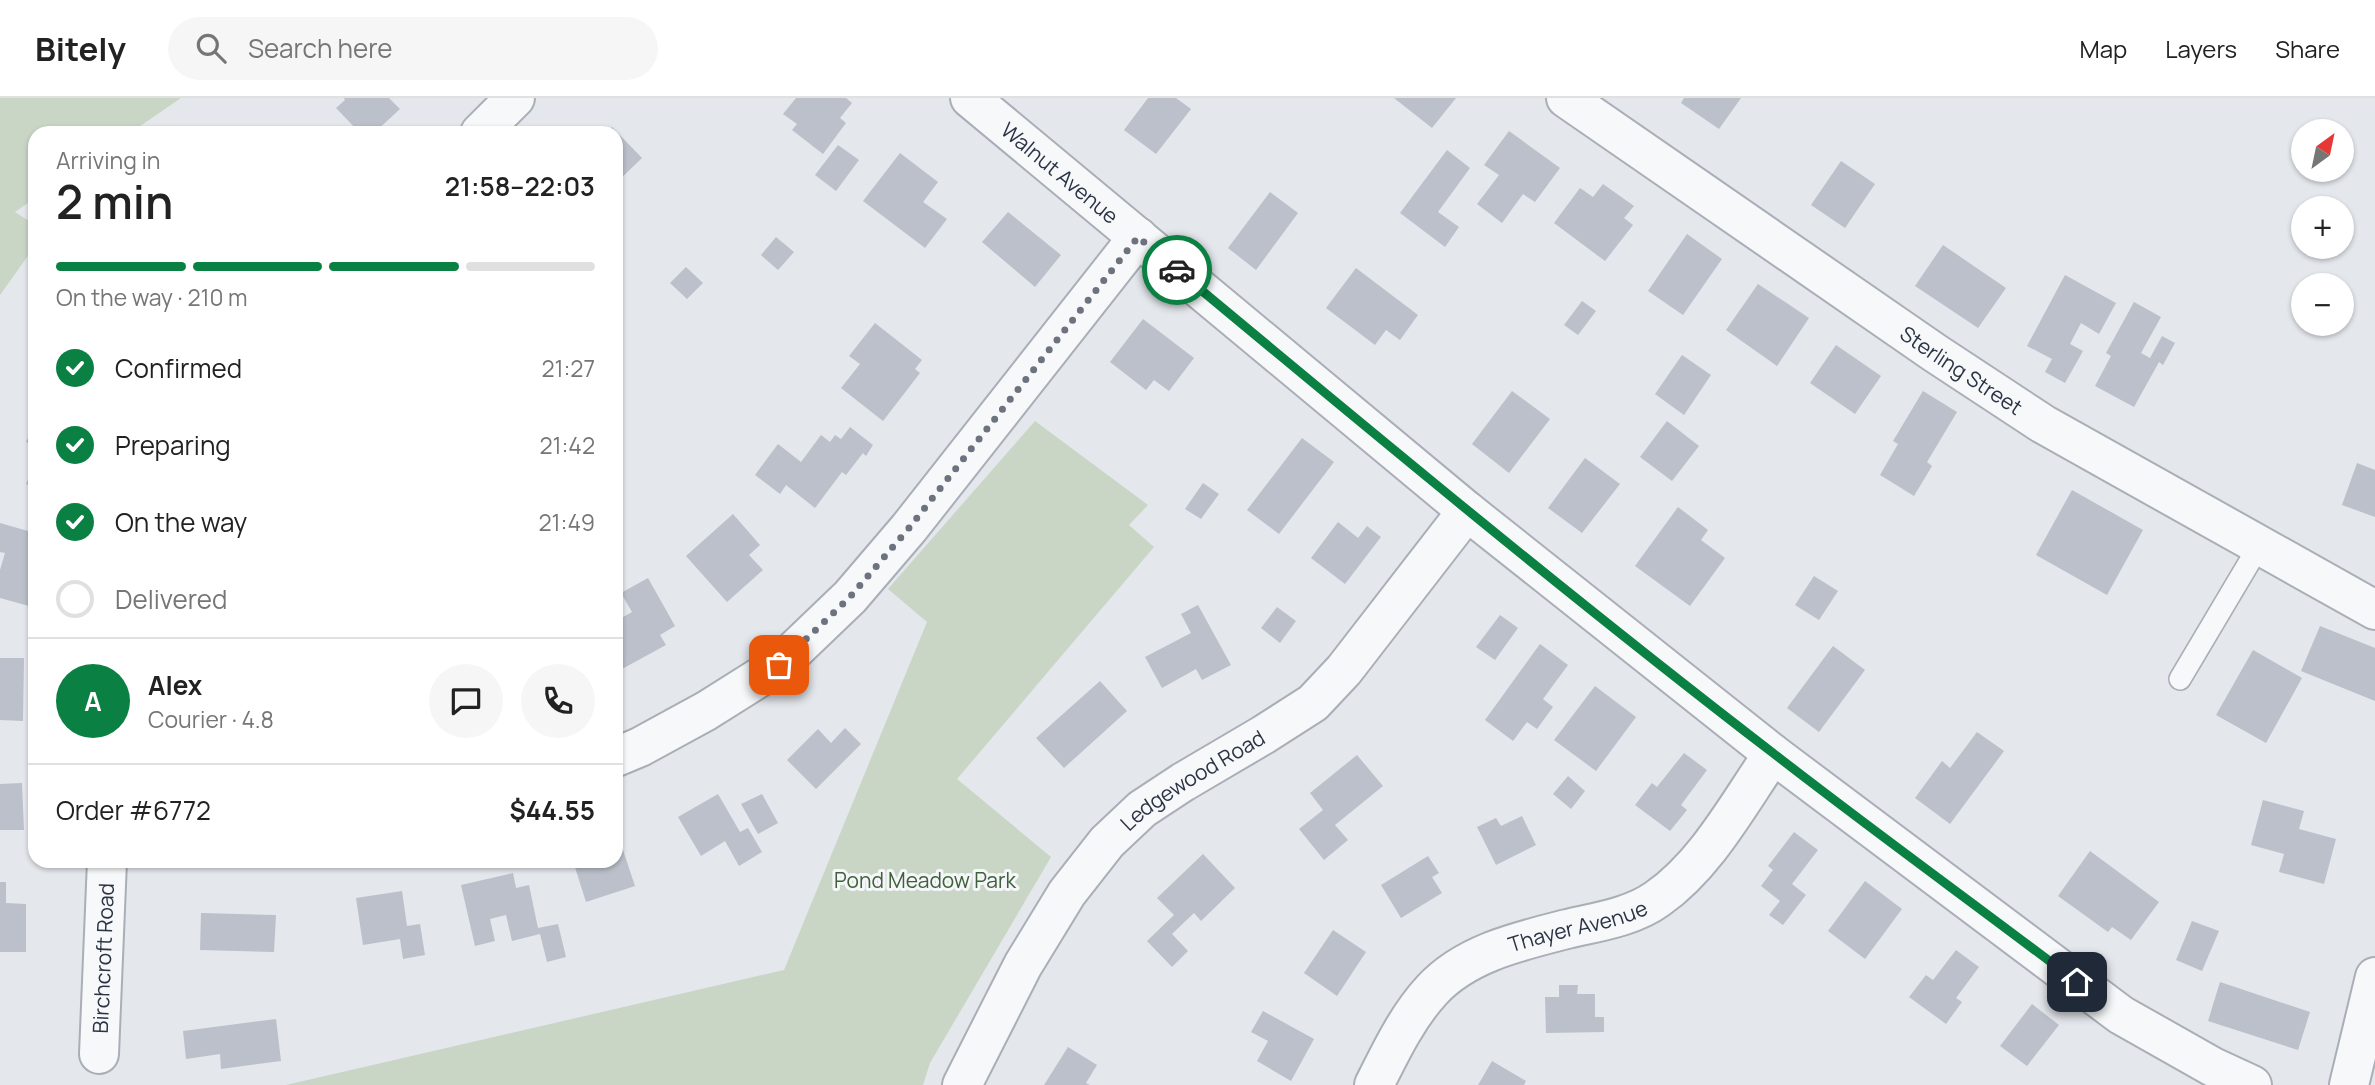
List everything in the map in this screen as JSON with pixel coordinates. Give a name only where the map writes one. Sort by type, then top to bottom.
[{"type":"street","points":[[487,126],[515,98]]},
{"type":"street","name":"Walnut Avenue","points":[[970,98],[1467,511],[1773,754],[2120,1015],[2213,1067],[2252,1085]]},
{"type":"street","name":"Sterling Street","points":[[1566,98],[1881,316],[2043,424],[2375,610]]},
{"type":"street","points":[[623,754],[706,711],[779,665],[850,597],[909,528],[1138,237]]},
{"type":"street","name":"Ledgewood Road","points":[[962,1085],[1023,965],[1067,893],[1107,842],[1142,809],[1312,702],[1344,670],[1467,511]]},
{"type":"street","name":"Thayer Avenue","points":[[1374,1085],[1412,1017],[1433,989],[1459,968],[1528,939],[1620,916],[1655,901],[1685,877],[1773,754]]},
{"type":"street","name":"Birchcroft Road","points":[[99,1054],[107,868]]},
{"type":"street","points":[[2349,1085],[2375,977]]},
{"type":"lane","points":[[2180,679],[2259,545]]},
{"type":"green space","points":[[0,98],[181,98],[140,126],[28,126],[28,203],[15,212],[28,220],[28,256],[0,295]]},
{"type":"green space","name":"Pond Meadow Park","points":[[1035,421],[1148,505],[1129,525],[1154,547],[957,779],[1051,857],[930,1063],[923,1085],[286,1085],[784,970],[927,622],[888,589]]},
{"type":"building","points":[[344,98],[389,98],[400,109],[382,126],[353,126],[336,108]]},
{"type":"building","points":[[796,98],[846,98],[852,103],[840,118],[846,123],[823,154],[792,130],[797,124],[783,114]]},
{"type":"building","points":[[1148,98],[1176,98],[1191,109],[1156,154],[1124,130]]},
{"type":"building","points":[[1394,98],[1456,98],[1432,128]]},
{"type":"building","points":[[1684,98],[1741,98],[1719,129],[1681,103]]},
{"type":"building","points":[[1509,131],[1560,168],[1535,202],[1523,194],[1502,223],[1477,204],[1499,175],[1484,165]]},
{"type":"building","points":[[623,138],[642,158],[623,176]]},
{"type":"building","points":[[838,145],[859,160],[836,191],[815,175]]},
{"type":"building","points":[[1447,150],[1470,168],[1438,212],[1459,227],[1445,247],[1400,213]]},
{"type":"building","points":[[900,153],[938,182],[923,202],[947,219],[925,248],[863,201]]},
{"type":"building","points":[[1841,161],[1875,184],[1845,228],[1811,205]]},
{"type":"building","points":[[1603,184],[1634,206],[1624,218],[1633,225],[1605,261],[1554,223],[1580,188],[1593,197]]},
{"type":"building","points":[[1270,192],[1298,213],[1256,270],[1228,248]]},
{"type":"building","points":[[1008,212],[1061,255],[1035,287],[982,242]]},
{"type":"building","points":[[1687,234],[1722,259],[1683,315],[1648,291]]},
{"type":"building","points":[[776,237],[794,252],[778,270],[761,255]]},
{"type":"building","points":[[1943,245],[2006,288],[1978,328],[1915,286]]},
{"type":"building","points":[[686,267],[703,283],[687,299],[670,283]]},
{"type":"building","points":[[1356,268],[1418,315],[1400,340],[1386,330],[1375,345],[1326,308]]},
{"type":"building","points":[[2065,275],[2116,303],[2099,334],[2081,323],[2070,344],[2083,351],[2065,383],[2045,372],[2052,359],[2027,346]]},
{"type":"building","points":[[1758,284],[1809,318],[1777,366],[1726,330]]},
{"type":"building","points":[[1582,301],[1596,311],[1578,335],[1564,325]]},
{"type":"building","points":[[2134,302],[2161,317],[2141,353],[2150,358],[2162,336],[2175,343],[2163,365],[2159,362],[2134,407],[2095,386],[2111,356],[2106,353]]},
{"type":"building","points":[[1143,319],[1194,358],[1169,391],[1154,380],[1146,390],[1110,362]]},
{"type":"building","points":[[875,323],[922,360],[915,369],[920,373],[883,421],[841,388],[860,364],[849,356]]},
{"type":"building","points":[[1836,345],[1881,376],[1855,414],[1810,383]]},
{"type":"building","points":[[1682,355],[1711,375],[1684,415],[1655,394]]},
{"type":"building","points":[[1512,391],[1550,419],[1509,473],[1472,444]]},
{"type":"building","points":[[1923,391],[1957,412],[1927,462],[1932,466],[1914,496],[1880,475],[1898,444],[1893,441]]},
{"type":"building","points":[[1667,421],[1699,446],[1672,481],[1640,457]]},
{"type":"building","points":[[850,427],[873,445],[866,456],[863,453],[846,475],[842,472],[815,508],[786,485],[780,494],[755,475],[778,444],[801,462],[821,435],[830,442],[835,435],[841,439]]},
{"type":"building","points":[[1302,438],[1334,462],[1279,534],[1247,510]]},
{"type":"building","points":[[1585,458],[1620,484],[1582,533],[1548,508]]},
{"type":"building","points":[[2357,463],[2375,470],[2375,517],[2342,505]]},
{"type":"building","points":[[1203,483],[1219,494],[1201,519],[1185,509]]},
{"type":"building","points":[[2072,490],[2143,530],[2107,595],[2036,555]]},
{"type":"building","points":[[1678,507],[1708,530],[1701,540],[1725,558],[1690,606],[1635,566]]},
{"type":"building","points":[[733,514],[760,545],[749,555],[763,570],[727,602],[686,556]]},
{"type":"building","points":[[1338,522],[1358,538],[1367,526],[1381,537],[1345,584],[1311,558]]},
{"type":"building","points":[[0,523],[28,531],[28,606],[0,598],[0,570],[5,553],[0,552]]},
{"type":"building","points":[[1814,576],[1838,591],[1819,620],[1795,605]]},
{"type":"building","points":[[648,578],[675,626],[660,635],[666,645],[623,668],[623,617],[632,612],[623,592]]},
{"type":"building","points":[[1198,605],[1231,665],[1202,680],[1196,669],[1162,688],[1145,657],[1191,633],[1181,614]]},
{"type":"building","points":[[1277,607],[1296,621],[1280,643],[1261,628]]},
{"type":"building","points":[[1500,615],[1518,628],[1495,660],[1476,647]]},
{"type":"building","points":[[2320,626],[2375,648],[2375,701],[2301,671]]},
{"type":"building","points":[[1540,644],[1568,665],[1543,699],[1553,707],[1537,729],[1527,722],[1513,741],[1485,720]]},
{"type":"building","points":[[1833,646],[1865,670],[1819,732],[1787,708]]},
{"type":"building","points":[[2253,650],[2302,678],[2266,743],[2216,715]]},
{"type":"building","points":[[0,658],[24,658],[23,721],[0,720]]},
{"type":"building","points":[[1100,681],[1127,711],[1064,768],[1036,738]]},
{"type":"building","points":[[1595,686],[1636,717],[1596,771],[1554,740]]},
{"type":"building","points":[[845,728],[861,744],[816,789],[787,760],[818,729],[831,743]]},
{"type":"building","points":[[1977,732],[2004,751],[1950,824],[1915,798],[1942,761],[1950,768]]},
{"type":"building","points":[[1684,753],[1707,770],[1681,805],[1687,810],[1670,831],[1635,805],[1652,783],[1657,787]]},
{"type":"building","points":[[1357,755],[1383,786],[1335,825],[1348,840],[1324,860],[1299,829],[1323,810],[1310,793]]},
{"type":"building","points":[[1568,776],[1585,791],[1571,809],[1553,794]]},
{"type":"building","points":[[22,783],[24,830],[0,830],[0,784]]},
{"type":"building","points":[[718,794],[740,832],[748,828],[762,852],[739,866],[725,841],[701,856],[678,817]]},
{"type":"building","points":[[762,794],[778,823],[758,834],[741,804]]},
{"type":"building","points":[[2263,800],[2304,811],[2299,829],[2336,839],[2324,884],[2279,872],[2284,854],[2251,845]]},
{"type":"building","points":[[1522,816],[1536,845],[1496,865],[1477,827],[1496,818],[1501,826]]},
{"type":"building","points":[[1794,832],[1818,850],[1792,884],[1806,895],[1783,925],[1769,915],[1780,901],[1761,886],[1773,870],[1768,866]]},
{"type":"building","points":[[623,850],[635,886],[586,902],[575,868],[623,868]]},
{"type":"building","points":[[2090,851],[2159,902],[2131,940],[2112,927],[2108,932],[2058,896]]},
{"type":"building","points":[[1203,854],[1235,888],[1201,921],[1194,913],[1172,934],[1188,951],[1172,967],[1147,941],[1174,915],[1157,898]]},
{"type":"building","points":[[1428,856],[1439,873],[1432,877],[1442,893],[1401,918],[1381,885]]},
{"type":"building","points":[[513,873],[516,888],[529,885],[538,928],[558,924],[566,957],[547,962],[540,934],[512,941],[506,915],[490,919],[495,941],[475,946],[461,885]]},
{"type":"building","points":[[1865,881],[1902,909],[1865,959],[1828,931]]},
{"type":"building","points":[[0,882],[6,882],[6,903],[26,904],[26,952],[0,952]]},
{"type":"building","points":[[402,891],[407,926],[420,924],[425,955],[403,959],[400,939],[363,945],[356,898]]},
{"type":"building","points":[[201,913],[276,915],[274,952],[200,950]]},
{"type":"building","points":[[2192,921],[2219,931],[2202,971],[2176,960]]},
{"type":"building","points":[[1333,930],[1366,952],[1337,996],[1304,973]]},
{"type":"building","points":[[1956,950],[1979,967],[1956,998],[1962,1002],[1946,1024],[1909,997],[1926,975],[1933,980]]},
{"type":"building","points":[[2220,982],[2310,1012],[2298,1050],[2208,1021]]},
{"type":"building","points":[[1559,985],[1578,985],[1577,994],[1595,994],[1595,1017],[1604,1017],[1604,1032],[1546,1033],[1545,997],[1559,997]]},
{"type":"building","points":[[2032,1004],[2059,1025],[2027,1066],[2000,1046]]},
{"type":"building","points":[[1263,1011],[1314,1039],[1291,1081],[1257,1061],[1268,1041],[1251,1032]]},
{"type":"building","points":[[276,1019],[281,1061],[221,1069],[220,1054],[186,1059],[183,1031]]},
{"type":"building","points":[[1068,1047],[1097,1065],[1086,1083],[1090,1085],[1044,1085]]},
{"type":"building","points":[[1492,1061],[1526,1081],[1524,1085],[1478,1085]]},
{"type":"way so far","points":[[779,665],[850,597],[909,528],[1138,237],[1177,270]]},
{"type":"route","points":[[1177,270],[1467,511],[1602,619],[1773,754],[2077,982]]}]
